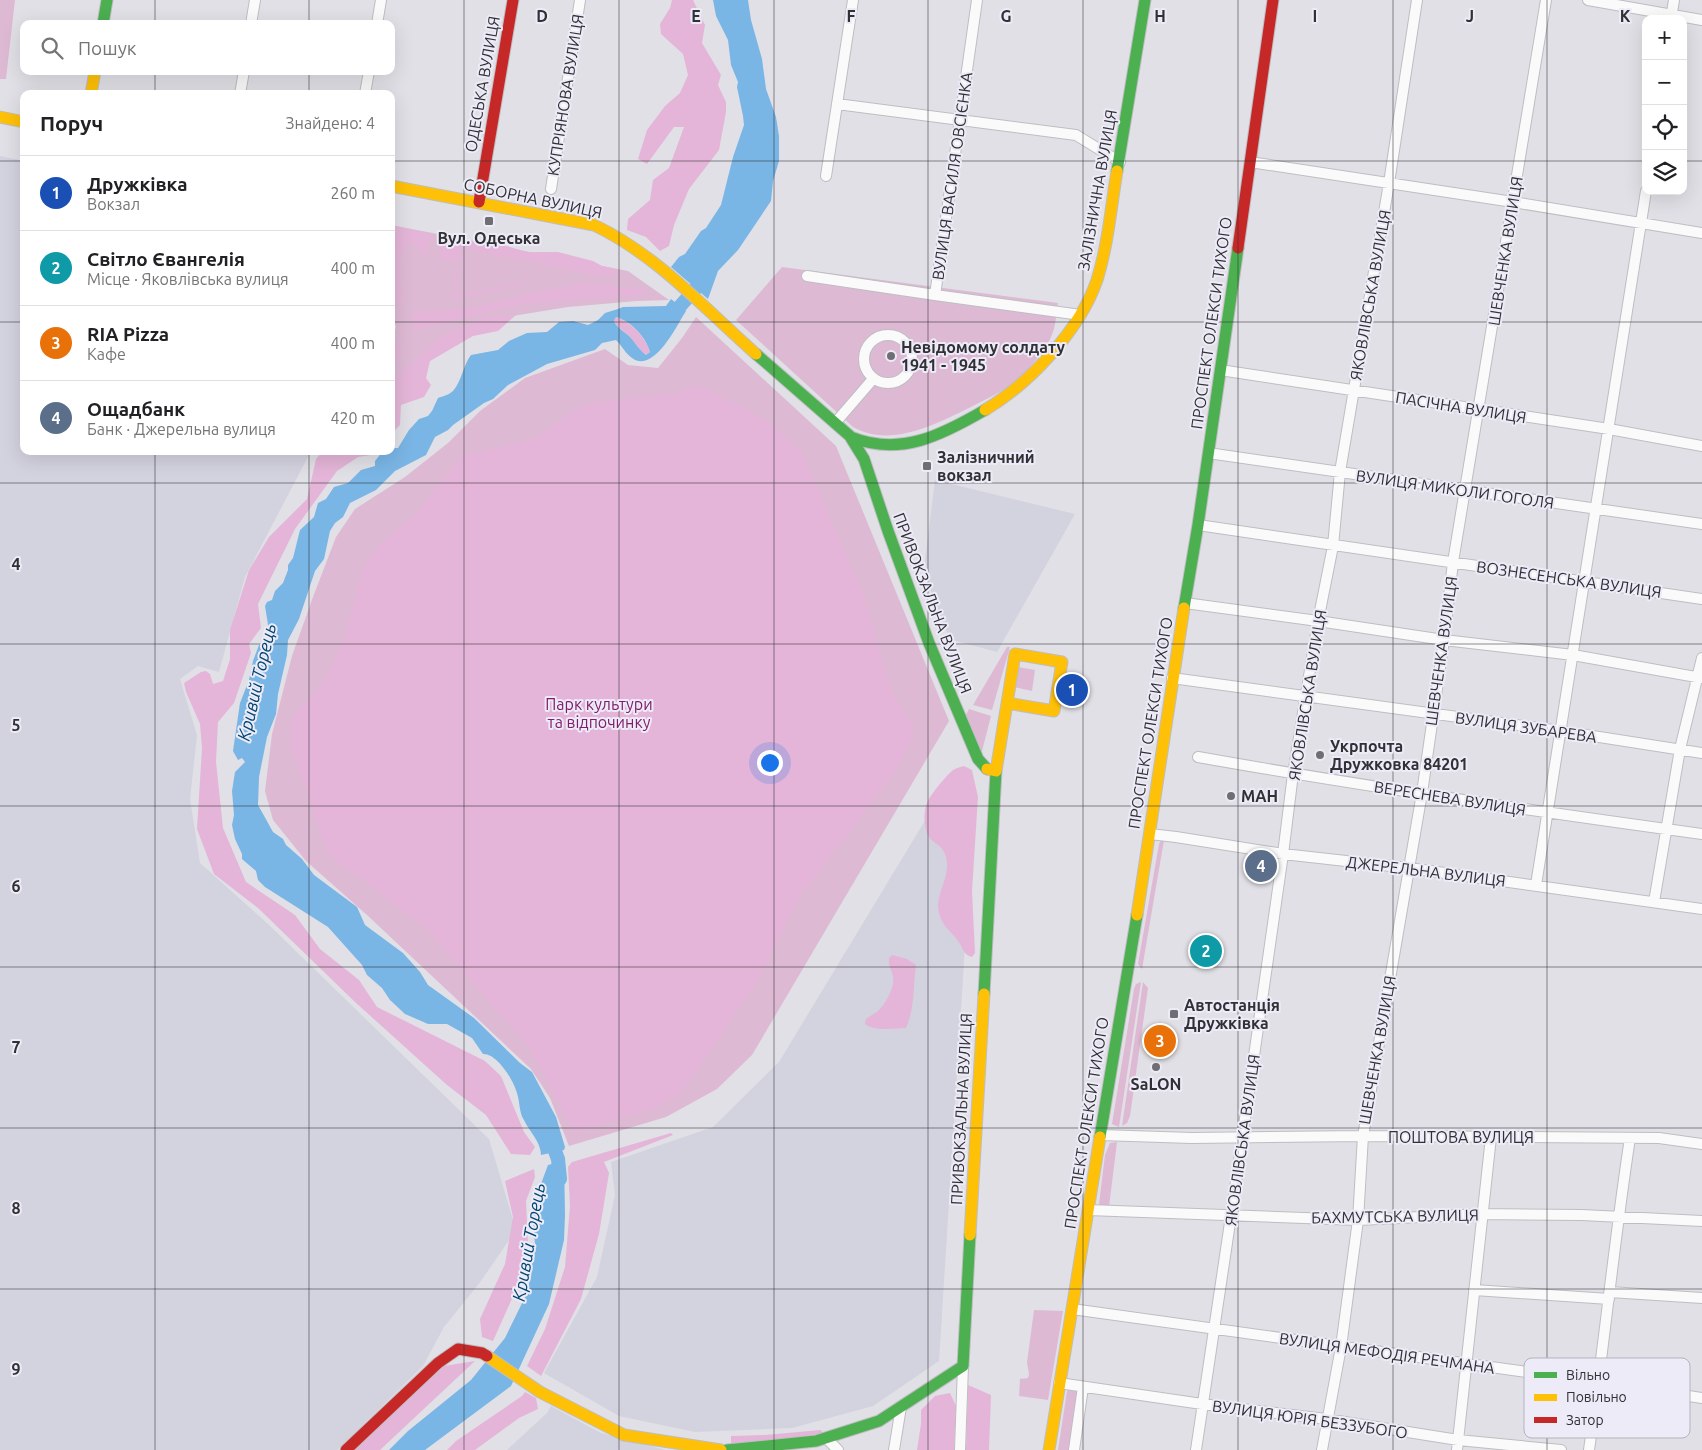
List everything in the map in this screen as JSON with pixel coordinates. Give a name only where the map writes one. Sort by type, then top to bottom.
[{"type":"street","points":[[104,20],[107,0]]},
{"type":"street","points":[[252,20],[255,0]]},
{"type":"street","points":[[378,20],[381,0]]},
{"type":"street","name":"ОДЕСЬКА ВУЛИЦЯ","points":[[479,202],[513,0]]},
{"type":"street","name":"КУПРІЯНОВА ВУЛИЦЯ","points":[[551,189],[580,0]]},
{"type":"street","points":[[826,176],[852,0]]},
{"type":"street","name":"ВУЛИЦЯ ВАСИЛЯ ОВСІЄНКА","points":[[977,0],[935,295],[1081,314]]},
{"type":"street","name":"ЗАЛІЗНИЧНА ВУЛИЦЯ","points":[[717,319],[850,437],[859,442],[874,446],[899,446],[948,430],[981,412],[1018,388],[1040,365],[1081,314],[1098,278],[1120,162],[1145,0]]},
{"type":"street","name":"ПРОСПЕКТ ОЛЕКСИ ТИХОГО","points":[[1048,1450],[1150,834],[1172,678],[1198,525],[1273,0]]},
{"type":"street","name":"ЯКОВЛІВСЬКА ВУЛИЦЯ","points":[[1196,1450],[1243,1137],[1293,774],[1318,621],[1333,546],[1340,472],[1389,183],[1417,0]]},
{"type":"street","name":"ШЕВЧЕНКА ВУЛИЦЯ","points":[[1322,1450],[1326,1419],[1341,1347],[1358,1220],[1363,1136],[1422,793],[1453,562],[1546,0]]},
{"type":"street","points":[[1588,0],[1662,15]]},
{"type":"street","points":[[1672,15],[1674,0]]},
{"type":"street","points":[[1687,18],[1702,20]]},
{"type":"street","points":[[92,90],[94,75]]},
{"type":"street","points":[[241,90],[243,75]]},
{"type":"street","points":[[366,90],[368,75]]},
{"type":"street","points":[[837,104],[1076,135],[1120,162]]},
{"type":"street","points":[[0,117],[20,121]]},
{"type":"street","points":[[1250,162],[1702,233]]},
{"type":"street","name":"СОБОРНА ВУЛИЦЯ","points":[[395,187],[594,225],[626,241],[658,265],[717,319]]},
{"type":"street","points":[[1536,886],[1646,195]]},
{"type":"street","points":[[807,276],[935,295]]},
{"type":"street","points":[[889,335],[903,340],[908,346],[912,362],[904,377],[889,383],[874,379],[864,366],[865,351],[868,344],[881,336],[889,335]]},
{"type":"street","name":"ПАСІЧНА ВУЛИЦЯ","points":[[1220,370],[1609,429],[1702,446]]},
{"type":"street","points":[[835,423],[874,379]]},
{"type":"street","name":"ПРИВОКЗАЛЬНА ВУЛИЦЯ","points":[[850,437],[864,459],[888,532],[926,635],[978,759],[988,769],[996,771]]},
{"type":"street","name":"ВУЛИЦЯ МИКОЛИ ГОГОЛЯ","points":[[1208,453],[1702,524]]},
{"type":"street","name":"ВОЗНЕСЕНСЬКА ВУЛИЦЯ","points":[[1198,525],[1702,599]]},
{"type":"street","points":[[1185,604],[1444,640],[1573,655],[1700,678]]},
{"type":"street","name":"ПРИВОКЗАЛЬНА ВУЛИЦЯ","points":[[960,1450],[996,771],[1007,703],[1015,654],[1062,662],[1054,710],[1007,703]]},
{"type":"street","points":[[1654,902],[1680,750],[1700,678],[1702,658]]},
{"type":"street","name":"ВУЛИЦЯ ЗУБАРЕВА","points":[[1172,678],[1561,731],[1702,753]]},
{"type":"street","name":"ВЕРЕСНЕВА ВУЛИЦЯ","points":[[1198,757],[1293,774],[1548,813],[1702,834]]},
{"type":"street","name":"ДЖЕРЕЛЬНА ВУЛИЦЯ","points":[[1150,834],[1283,854],[1408,868],[1702,909]]},
{"type":"street","name":"ПОШТОВА ВУЛИЦЯ","points":[[1100,1135],[1192,1138],[1363,1136],[1659,1138],[1702,1144]]},
{"type":"street","points":[[1458,1445],[1492,1137]]},
{"type":"street","points":[[1602,1358],[1618,1216],[1630,1138]]},
{"type":"street","name":"БАХМУТСЬКА ВУЛИЦЯ","points":[[1088,1210],[1358,1220],[1483,1214],[1618,1216],[1702,1221]]},
{"type":"street","points":[[1474,1290],[1702,1298]]},
{"type":"street","name":"ВУЛИЦЯ МЕФОДІЯ РЕЧМАНА","points":[[1072,1308],[1524,1372]]},
{"type":"street","points":[[346,1450],[438,1363],[458,1348],[482,1353],[540,1392],[624,1435],[721,1450]]},
{"type":"street","points":[[727,1450],[816,1441],[879,1421],[963,1366]]},
{"type":"street","name":"ВУЛИЦЯ ЮРІЯ БЕЗЗУБОГО","points":[[1059,1383],[1202,1404],[1326,1419],[1458,1445],[1561,1450]]},
{"type":"street","points":[[1074,1450],[1083,1387]]},
{"type":"street","points":[[894,1450],[901,1407]]},
{"type":"street","points":[[826,1438],[838,1450]]},
{"type":"shaded area","points":[[0,156],[20,160],[20,455],[309,455],[245,577],[219,672],[198,666],[180,679],[197,735],[190,799],[200,863],[268,924],[489,1139],[516,1230],[481,1281],[444,1327],[423,1366],[337,1450],[0,1450]]},
{"type":"shaded area","points":[[935,480],[1075,514],[997,652],[953,640],[943,626],[934,605],[925,560]]},
{"type":"shaded area","points":[[952,776],[975,786],[939,1361],[873,1406],[792,1428],[695,1432],[619,1416],[544,1373],[597,1277],[615,1195],[611,1162],[713,1127],[779,1062]]},
{"type":"shaded area","points":[[551,1406],[601,1433],[666,1450],[507,1450],[547,1413]]},
{"type":"green space","points":[[0,0],[15,0],[6,79],[0,79]]},
{"type":"green space","points":[[672,0],[693,0],[705,25],[702,43],[721,75],[718,85],[726,102],[726,112],[719,150],[689,189],[674,225],[669,246],[660,251],[646,237],[627,230],[628,219],[650,200],[653,180],[669,168],[684,127],[674,127],[647,164],[638,159],[647,130],[665,106],[680,93],[688,75],[683,54],[661,34],[660,24],[670,8]]},
{"type":"green space","points":[[395,226],[628,271],[669,300],[568,307],[501,318],[395,382]]},
{"type":"green space","points":[[396,226],[431,235],[426,256],[413,243],[409,242],[405,248],[400,267],[400,281],[403,294],[398,304],[395,306],[395,243]]},
{"type":"green space","points":[[449,236],[468,242],[503,245],[527,252],[558,252],[593,261],[602,266],[612,268],[616,272],[608,276],[593,276],[524,259],[503,257],[465,248],[460,248],[462,258],[458,262],[455,259],[454,261],[440,258],[443,237]]},
{"type":"green space","points":[[456,266],[458,266],[455,295],[522,283],[522,285],[452,299]]},
{"type":"green space","points":[[782,267],[1058,303],[1053,333],[1043,351],[1024,374],[998,393],[941,421],[912,432],[897,435],[867,433],[853,427],[736,320]]},
{"type":"green space","points":[[583,283],[642,289],[651,294],[517,305],[414,330],[413,312],[478,307],[525,294]]},
{"type":"green space","points":[[516,315],[498,331],[473,336],[430,361],[426,378],[431,385],[424,397],[401,405],[400,425],[395,430],[395,372],[397,377],[442,337],[487,316]]},
{"type":"green space","points":[[616,317],[637,331],[645,341],[650,352],[646,355],[641,351],[615,323]]},
{"type":"green space","name":"Парк культури та відпочинку","points":[[696,317],[836,446],[949,721],[752,1055],[717,1089],[666,1117],[569,1146],[550,1098],[531,1069],[367,915],[306,861],[273,820],[265,791],[272,734],[292,656],[313,597],[336,537],[355,509],[405,477],[448,443],[480,411],[525,378],[605,349],[628,365],[658,368]]},
{"type":"green space","points":[[397,344],[402,351],[395,367],[395,346]]},
{"type":"green space","name":"Парк культури та відпочинку","points":[[699,385],[766,420],[801,451],[863,594],[890,688],[915,730],[895,772],[801,894],[754,986],[681,1092],[660,1106],[574,1132],[529,1047],[425,927],[328,854],[290,743],[292,717],[324,682],[336,659],[345,638],[363,568],[377,547],[414,516],[462,456],[535,439],[574,410],[596,402],[675,394]]},
{"type":"green space","points":[[320,455],[371,455],[358,457],[337,471],[295,529],[258,604],[261,628],[249,644],[251,653],[234,703],[218,722],[216,762],[223,828],[246,882],[295,915],[320,949],[359,980],[377,1007],[485,1061],[501,1076],[524,1132],[535,1147],[530,1155],[511,1154],[486,1115],[447,1085],[355,1002],[258,908],[214,874],[197,829],[202,748],[200,724],[184,683],[201,672],[206,671],[210,674],[213,684],[223,681],[230,659],[230,630],[249,570],[269,537],[307,499],[316,459]]},
{"type":"green space","points":[[1007,647],[1010,647],[992,710],[973,705]]},
{"type":"green space","points":[[1018,667],[1035,670],[1032,691],[1014,687]]},
{"type":"green space","points":[[969,709],[991,716],[981,755],[964,719]]},
{"type":"green space","points":[[964,766],[972,770],[978,797],[972,891],[975,953],[972,957],[965,953],[940,916],[938,901],[946,872],[946,857],[941,848],[929,837],[925,820],[925,811],[929,800],[942,781],[953,770]]},
{"type":"green space","points":[[1161,840],[1164,840],[1142,969],[1138,964]]},
{"type":"green space","points":[[892,955],[907,959],[916,965],[911,1013],[906,1028],[874,1028],[865,1024],[866,1019],[882,1007],[891,990],[893,977],[889,958]]},
{"type":"green space","points":[[1141,982],[1119,1127],[1112,1124],[1134,989],[1136,984]]},
{"type":"green space","points":[[1143,982],[1148,988],[1130,1116],[1127,1123],[1122,1126]]},
{"type":"green space","points":[[671,1133],[673,1135],[604,1162],[609,1173],[599,1234],[581,1299],[541,1376],[527,1366],[545,1329],[565,1267],[570,1206],[568,1167],[572,1162]]},
{"type":"green space","points":[[1117,1142],[1109,1207],[1102,1207],[1099,1204],[1105,1155],[1110,1143]]},
{"type":"green space","points":[[534,1169],[535,1177],[526,1201],[528,1245],[514,1294],[493,1341],[482,1337],[480,1319],[505,1264],[513,1217],[505,1181]]},
{"type":"green space","points":[[1034,1310],[1063,1311],[1048,1400],[1019,1396],[1020,1379],[1028,1378],[1029,1374],[1027,1362]]},
{"type":"green space","points":[[475,1361],[380,1450],[355,1450],[444,1366]]},
{"type":"green space","points":[[968,1385],[991,1395],[989,1450],[966,1450]]},
{"type":"green space","points":[[1071,1389],[1078,1391],[1071,1450],[1058,1450],[1067,1391]]},
{"type":"green space","points":[[525,1392],[536,1398],[538,1409],[519,1418],[475,1450],[447,1450],[456,1441],[522,1396]]},
{"type":"green space","points":[[950,1393],[956,1406],[954,1450],[917,1450],[921,1410],[935,1396]]},
{"type":"green space","points":[[821,1430],[823,1433],[790,1439],[731,1444],[731,1436]]},
{"type":"water","points":[[713,0],[748,0],[751,20],[762,59],[766,89],[776,117],[779,136],[779,161],[773,181],[771,201],[738,250],[718,271],[708,299],[671,267],[679,257],[685,254],[701,231],[706,228],[721,205],[733,157],[744,125],[737,87],[738,82],[731,65],[728,40],[716,16]]},
{"type":"water","points":[[671,299],[686,311],[664,346],[648,359],[640,361],[632,358],[616,340],[602,343],[595,350],[547,364],[508,385],[493,399],[484,403],[448,430],[435,437],[426,455],[395,471],[376,490],[350,503],[343,517],[335,523],[330,531],[324,559],[315,571],[299,619],[288,640],[276,714],[267,737],[259,777],[258,805],[273,832],[283,839],[286,845],[302,859],[314,875],[357,907],[365,925],[403,953],[420,972],[428,985],[474,1018],[520,1063],[532,1072],[556,1117],[565,1147],[564,1150],[541,1155],[537,1141],[522,1117],[518,1096],[509,1075],[494,1058],[483,1054],[472,1038],[447,1024],[428,1024],[405,1014],[390,1000],[382,988],[367,975],[362,965],[328,927],[265,887],[258,880],[256,871],[242,859],[232,825],[234,815],[232,791],[235,772],[245,762],[242,758],[238,760],[233,751],[240,703],[249,680],[253,661],[259,645],[268,641],[270,637],[265,606],[267,602],[272,600],[275,591],[283,583],[288,565],[293,558],[300,530],[314,517],[318,503],[326,499],[334,487],[348,483],[361,470],[375,466],[375,461],[380,455],[395,455],[395,448],[398,448],[409,430],[419,419],[428,416],[438,398],[453,391],[471,355],[498,350],[509,341],[527,333],[547,332],[559,322],[573,321],[588,325],[598,320],[605,313],[623,307],[666,306]],"holes":[[[616,317],[628,322],[638,331],[648,346],[650,352],[646,355],[614,321]]]},
{"type":"water","points":[[564,1161],[564,1240],[549,1304],[511,1386],[425,1450],[389,1450],[408,1431],[471,1380],[505,1338],[528,1291],[535,1244],[532,1208],[548,1165]]},
{"type":"waterway","name":"Кривий Торець","points":[[667,318],[675,312],[697,287]]},
{"type":"waterway","name":"Кривий Торець","points":[[549,1135],[558,1159],[560,1179]]},
{"type":"traffic: fast","points":[[104,20],[107,0]]},
{"type":"traffic: fast","points":[[1117,171],[1145,0]]},
{"type":"traffic: fast","points":[[1184,608],[1198,525],[1238,248]]},
{"type":"traffic: fast","points":[[756,354],[851,437],[869,443],[887,445],[904,444],[920,440],[953,428],[985,410]]},
{"type":"traffic: fast","points":[[851,438],[864,459],[929,643],[978,759],[987,769]]},
{"type":"traffic: fast","points":[[984,994],[996,771]]},
{"type":"traffic: fast","points":[[1100,1137],[1137,915]]},
{"type":"traffic: fast","points":[[727,1450],[816,1441],[879,1421],[963,1366],[970,1235]]},
{"type":"traffic: slow","points":[[92,90],[94,75]]},
{"type":"traffic: slow","points":[[0,117],[20,121]]},
{"type":"traffic: slow","points":[[985,410],[1002,399],[1036,370],[1052,354],[1079,318],[1097,280],[1104,253],[1117,171]]},
{"type":"traffic: slow","points":[[395,187],[594,225],[639,251],[699,301],[756,354]]},
{"type":"traffic: slow","points":[[1137,915],[1184,608]]},
{"type":"traffic: slow","points":[[987,769],[996,771],[1015,654],[1062,662],[1054,711],[1007,703]]},
{"type":"traffic: slow","points":[[970,1235],[984,994]]},
{"type":"traffic: slow","points":[[1049,1450],[1100,1137]]},
{"type":"traffic: slow","points":[[487,1356],[540,1392],[624,1435],[721,1450]]},
{"type":"traffic: jam","points":[[479,202],[513,0]]},
{"type":"traffic: jam","points":[[1238,248],[1273,0]]},
{"type":"traffic: jam","points":[[346,1450],[438,1363],[458,1349],[482,1353],[487,1356]]},
{"type":"place","name":"Вул. Одеська","points":[[489,221]]},
{"type":"place","name":"Невідомому солдату 1941 - 1945","points":[[891,356]]},
{"type":"place","name":"Залізничний вокзал","points":[[927,466]]},
{"type":"place","name":"Дружківка","points":[[1072,690]]},
{"type":"place","name":"Укрпочта Дружковка 84201","points":[[1320,755]]},
{"type":"place","name":"МАН","points":[[1231,796]]},
{"type":"place","name":"Ощадбанк","points":[[1261,866]]},
{"type":"place","name":"Світло Євангелія","points":[[1206,951]]},
{"type":"place","name":"Автостанція Дружківка","points":[[1174,1014]]},
{"type":"place","name":"RIA Pizza","points":[[1160,1041]]},
{"type":"place","name":"SaLON","points":[[1156,1067]]}]
